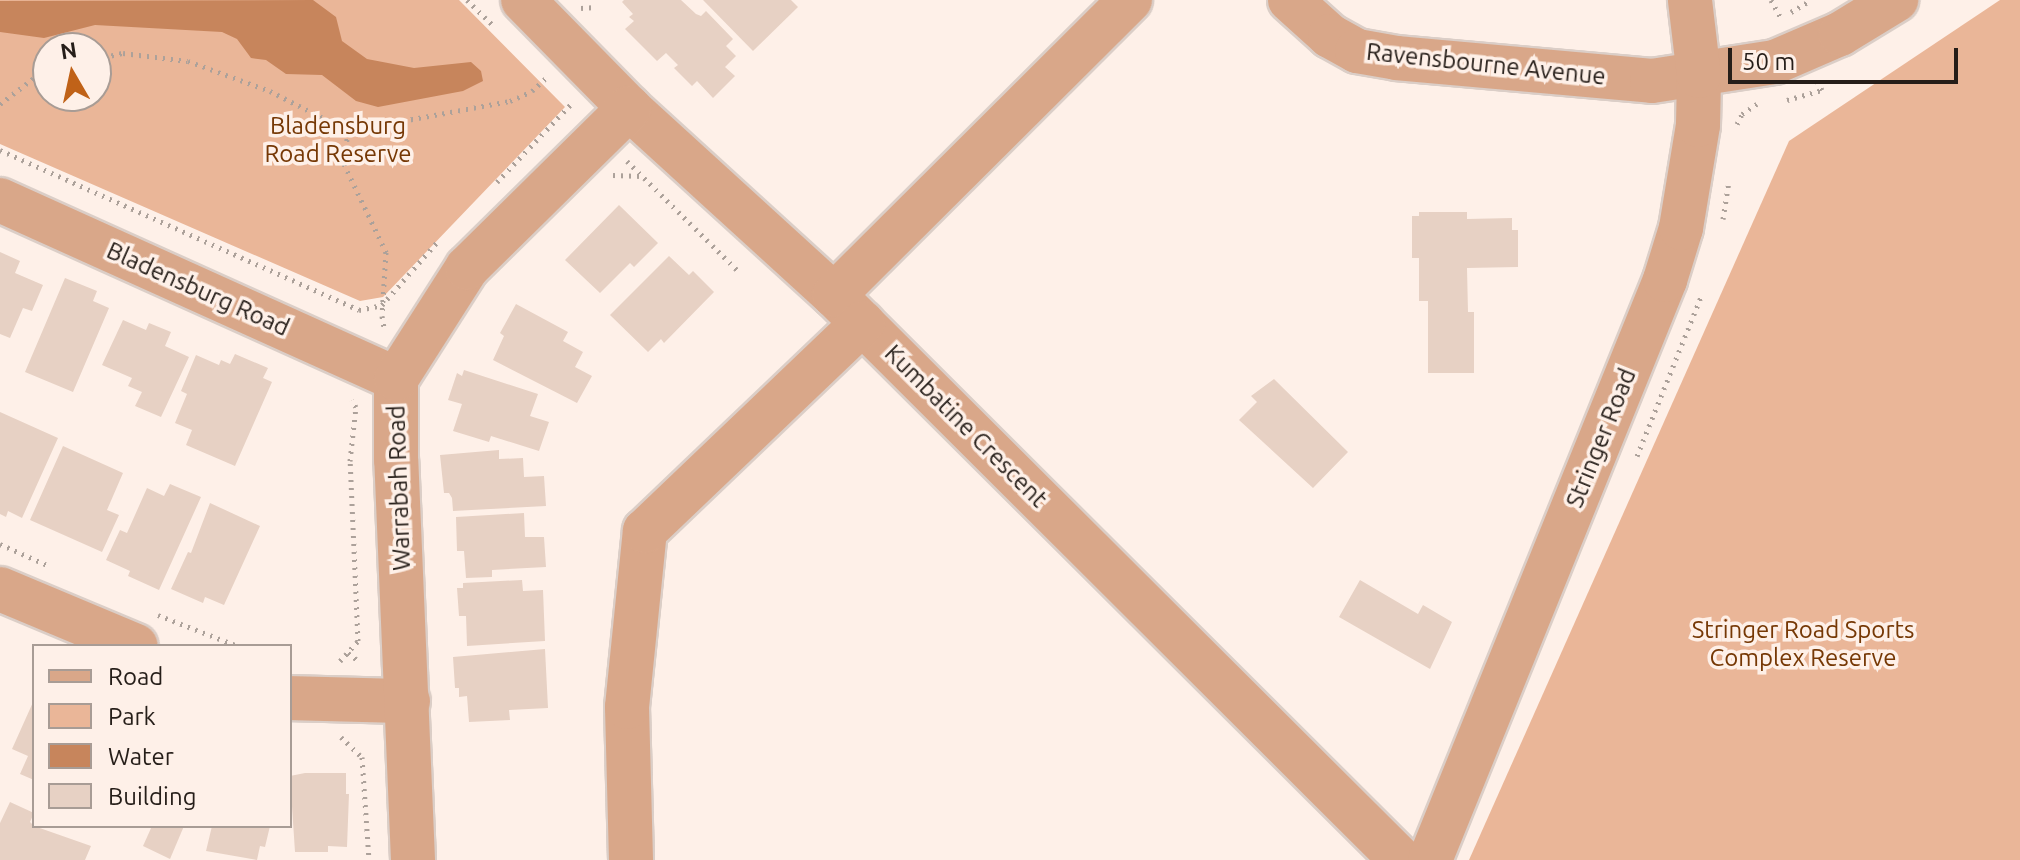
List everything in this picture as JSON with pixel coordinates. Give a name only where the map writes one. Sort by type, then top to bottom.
[{"type":"street","points":[[631,860],[627,707],[645,531],[1130,0]]},
{"type":"street","name":"Ravensbourne Avenue","points":[[1290,0],[1330,36],[1357,51],[1396,58],[1652,81],[1751,68],[1802,53],[1896,0]]},
{"type":"street","name":"Stringer Road","points":[[1430,860],[1665,280],[1690,179],[1699,76],[1690,0]]},
{"type":"street","name":"Kumbatine Crescent","points":[[526,11],[552,72],[611,139],[848,309],[1401,860]]},
{"type":"street","name":"Warrabah Road","points":[[413,860],[396,460],[396,379],[467,268],[611,139]]},
{"type":"street","name":"Bladensburg Road","points":[[0,200],[396,379]]},
{"type":"street","points":[[0,589],[131,644]]},
{"type":"street","points":[[292,698],[408,701]]},
{"type":"path","points":[[467,0],[526,11]]},
{"type":"path","points":[[1781,18],[1811,0]]},
{"type":"path","points":[[112,55],[123,53],[188,61],[270,91],[348,131],[510,101],[532,91],[552,72]]},
{"type":"path","points":[[0,104],[32,79]]},
{"type":"path","points":[[487,192],[573,106],[564,97]]},
{"type":"path","points":[[348,131],[344,164],[386,252],[382,305],[396,379]]},
{"type":"path","points":[[611,139],[642,176],[739,272]]},
{"type":"path","points":[[611,139],[642,176]]},
{"type":"path","points":[[0,150],[359,310],[382,305],[444,235]]},
{"type":"path","points":[[326,663],[338,664],[358,641],[350,461],[356,407],[346,389]]},
{"type":"path","points":[[362,757],[369,860]]},
{"type":"green space","name":"Bladensburg Road Reserve","points":[[0,0],[459,0],[565,107],[383,297],[360,301],[0,144]]},
{"type":"green space","name":"Stringer Road Sports Complex Reserve","points":[[2000,0],[2020,0],[2020,860],[1469,860],[1789,141]]},
{"type":"water","points":[[313,0],[336,17],[342,41],[367,59],[414,68],[471,62],[481,71],[483,81],[463,91],[378,107],[356,101],[322,75],[286,74],[266,60],[251,58],[237,39],[222,32],[95,25],[68,32],[32,32],[32,36],[0,32],[0,1]]},
{"type":"building","points":[[681,0],[696,14],[701,16],[706,11],[733,39],[726,46],[736,56],[725,67],[735,76],[713,98],[697,81],[692,86],[674,68],[678,65],[666,53],[657,61],[625,29],[634,21],[629,17],[633,14],[622,2]]},
{"type":"building","points":[[703,0],[791,0],[798,7],[753,51]]},
{"type":"building","points":[[619,205],[658,243],[634,267],[630,263],[600,293],[565,260]]},
{"type":"building","points":[[1419,212],[1467,212],[1467,219],[1512,218],[1512,230],[1518,230],[1518,267],[1467,268],[1468,312],[1474,312],[1474,373],[1428,373],[1428,301],[1419,301],[1419,258],[1412,258],[1412,216],[1419,216]]},
{"type":"building","points":[[0,252],[20,261],[15,273],[43,285],[32,311],[23,308],[10,338],[0,334]]},
{"type":"building","points":[[669,256],[689,275],[693,271],[714,292],[664,343],[661,339],[648,352],[610,315]]},
{"type":"building","points":[[65,278],[97,291],[93,301],[109,308],[73,392],[25,372]]},
{"type":"building","points":[[516,304],[568,332],[563,341],[583,352],[575,367],[592,376],[577,403],[493,360],[504,336],[500,333]]},
{"type":"building","points":[[123,320],[146,330],[149,323],[171,332],[165,346],[189,357],[161,417],[135,406],[142,392],[128,386],[132,378],[102,365]]},
{"type":"building","points":[[235,354],[268,368],[263,378],[272,382],[235,466],[186,445],[192,430],[175,423],[187,394],[181,391],[196,355],[219,365],[221,360],[230,364]]},
{"type":"building","points":[[464,370],[538,394],[530,416],[549,422],[539,451],[491,436],[489,442],[453,431],[462,404],[448,400],[457,373],[462,376]]},
{"type":"building","points":[[1274,379],[1348,452],[1313,488],[1239,420],[1257,402],[1251,396]]},
{"type":"building","points":[[0,412],[58,438],[22,518],[8,511],[6,517],[0,514]]},
{"type":"building","points":[[63,446],[123,473],[107,510],[119,515],[102,552],[30,520]]},
{"type":"building","points":[[499,450],[499,459],[523,458],[524,477],[544,476],[546,506],[453,511],[452,498],[449,493],[444,493],[440,455]]},
{"type":"building","points":[[170,484],[201,497],[159,590],[128,576],[130,571],[106,560],[120,530],[127,533],[147,488],[164,496]]},
{"type":"building","points":[[210,503],[260,526],[224,605],[205,597],[203,603],[171,589],[188,552],[191,553]]},
{"type":"building","points":[[524,513],[525,537],[544,537],[546,567],[492,570],[492,577],[466,578],[464,551],[457,551],[456,517]]},
{"type":"building","points":[[522,580],[523,591],[543,590],[545,641],[467,646],[466,616],[459,616],[457,588],[463,588],[463,583]]},
{"type":"building","points":[[1360,580],[1418,614],[1423,605],[1452,622],[1430,669],[1339,617]]},
{"type":"building","points":[[545,649],[548,708],[509,710],[510,720],[469,722],[467,696],[459,697],[459,688],[455,688],[453,657]]},
{"type":"building","points":[[32,704],[32,779],[20,774],[28,756],[12,749]]},
{"type":"building","points":[[346,773],[346,794],[349,794],[347,847],[328,846],[328,852],[295,852],[292,776]]},
{"type":"building","points":[[10,802],[32,812],[32,828],[91,846],[85,860],[0,860],[0,823]]},
{"type":"building","points":[[151,828],[183,828],[170,859],[143,846]]},
{"type":"building","points":[[212,828],[270,828],[265,847],[260,846],[257,860],[206,851]]}]
